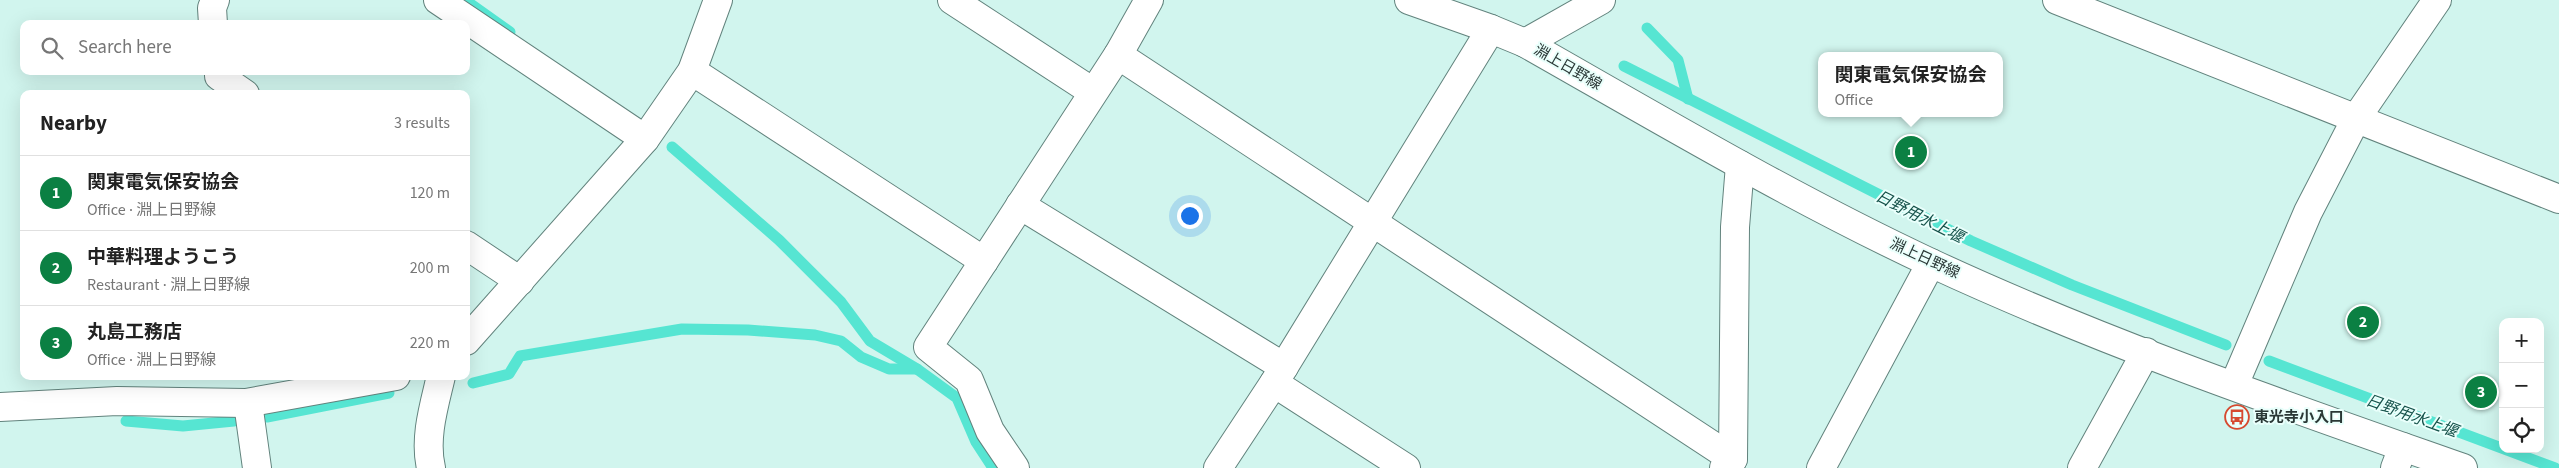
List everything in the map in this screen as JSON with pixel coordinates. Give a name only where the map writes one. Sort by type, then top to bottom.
[{"type":"street","points":[[213,20],[214,0]]},
{"type":"street","points":[[438,0],[468,20]]},
{"type":"street","points":[[470,337],[645,139],[692,71],[718,0]]},
{"type":"street","points":[[952,0],[1093,92]]},
{"type":"street","points":[[1015,468],[990,431],[970,380],[928,347],[1118,55],[1149,0]]},
{"type":"street","name":"淵上日野線","points":[[1409,0],[1525,43],[1740,165],[1931,263],[2146,352],[2234,385],[2399,457],[2463,468]]},
{"type":"street","points":[[1525,43],[1601,0]]},
{"type":"street","points":[[2057,0],[2357,117],[2559,199]]},
{"type":"street","points":[[2234,385],[2308,212],[2357,117],[2437,0]]},
{"type":"street","points":[[470,21],[645,139]]},
{"type":"street","points":[[1218,468],[1279,375],[1491,29]]},
{"type":"street","points":[[1118,55],[1374,222],[1728,463]]},
{"type":"street","points":[[692,71],[984,261]]},
{"type":"street","points":[[219,75],[239,90]]},
{"type":"street","points":[[1728,463],[1735,227],[1740,165]]},
{"type":"street","points":[[1020,205],[1279,375],[1406,468]]},
{"type":"street","points":[[470,248],[520,281]]},
{"type":"street","points":[[1821,468],[1931,263]]},
{"type":"street","points":[[2082,468],[2146,352]]},
{"type":"street","points":[[0,407],[117,401],[248,403],[374,380]]},
{"type":"street","points":[[432,468],[428,454],[432,417],[440,380]]},
{"type":"street","points":[[248,403],[257,468]]},
{"type":"waterway","points":[[465,0],[510,32]]},
{"type":"waterway","points":[[1647,28],[1678,60],[1688,99]]},
{"type":"waterway","name":"日野用水上堰","points":[[1624,66],[1971,241],[2072,285],[2226,345]]},
{"type":"waterway","points":[[672,147],[779,240],[841,302],[870,341],[917,369],[957,398],[976,442],[993,468]]},
{"type":"waterway","points":[[473,383],[509,374],[520,356],[682,329],[748,330],[815,335],[841,341],[861,357],[889,369],[917,369]]},
{"type":"waterway","name":"日野用水上堰","points":[[2269,361],[2555,468]]},
{"type":"waterway","points":[[267,417],[389,393]]},
{"type":"waterway","points":[[126,421],[183,426],[234,421]]},
{"type":"place","name":"関東電気保安協会","points":[[1911,152]]},
{"type":"place","name":"中華料理ようこう","points":[[2363,322]]},
{"type":"place","name":"丸島工務店","points":[[2481,392]]},
{"type":"place","name":"東光寺小入口","points":[[2237,417]]}]
